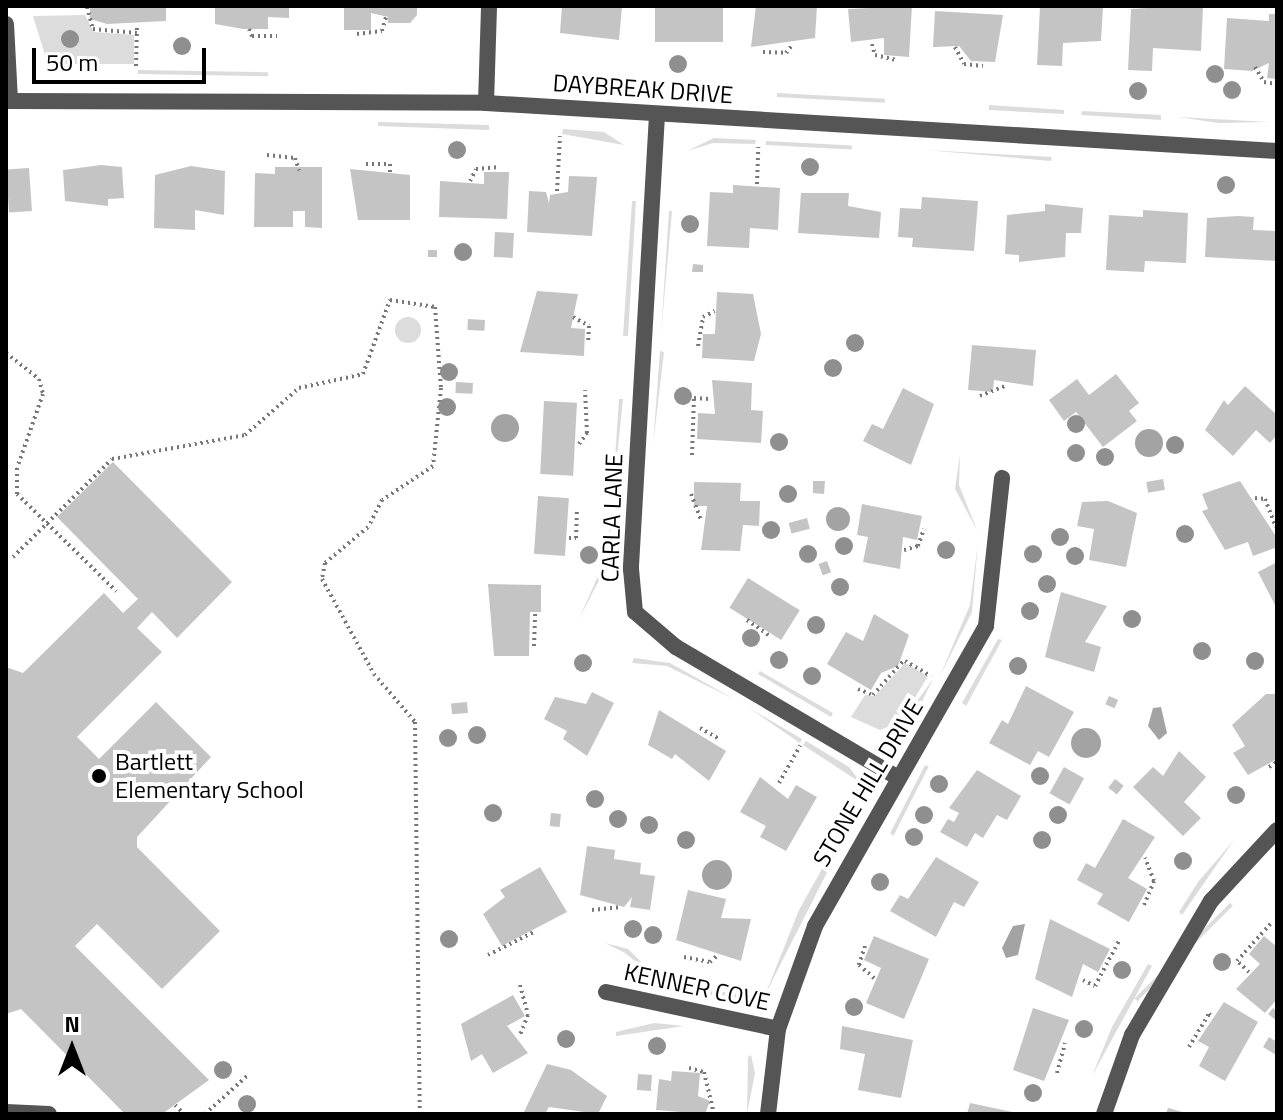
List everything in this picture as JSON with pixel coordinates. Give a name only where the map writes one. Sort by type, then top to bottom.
[{"type":"street","points":[[486,103],[489,6]]},
{"type":"street","points":[[6,24],[8,100]]},
{"type":"street","name":"DAYBREAK DRIVE","points":[[8,100],[486,103],[1277,151]]},
{"type":"street","name":"CARLA LANE","points":[[657,115],[631,569],[635,612],[676,647],[897,777]]},
{"type":"street","name":"STONE HILL DRIVE","points":[[768,1114],[778,1029],[815,926],[897,777],[986,626],[1002,478]]},
{"type":"street","points":[[1104,1114],[1132,1035],[1211,901],[1277,830]]},
{"type":"street","name":"KENNER COVE","points":[[606,992],[778,1029]]},
{"type":"street","points":[[6,1112],[49,1114]]},
{"type":"path","points":[[87,7],[93,29],[137,33]]},
{"type":"path","points":[[357,34],[382,31],[386,17]]},
{"type":"path","points":[[136,66],[137,26]]},
{"type":"path","points":[[249,29],[252,36],[277,36]]},
{"type":"path","points":[[872,44],[879,58],[896,60]]},
{"type":"path","points":[[763,52],[786,53],[792,45]]},
{"type":"path","points":[[955,47],[964,64],[983,66]]},
{"type":"path","points":[[1255,67],[1264,82],[1277,84]]},
{"type":"path","points":[[557,191],[560,136]]},
{"type":"path","points":[[757,184],[758,147]]},
{"type":"path","points":[[267,155],[295,158],[299,170]]},
{"type":"path","points":[[366,164],[390,164],[390,174]]},
{"type":"path","points":[[470,181],[476,169],[497,167]]},
{"type":"path","points":[[13,557],[112,459],[234,439],[299,388],[357,378],[372,361],[390,300],[435,307],[441,388],[433,466],[382,500],[368,527],[332,555],[322,579],[374,674],[415,722],[420,1114]]},
{"type":"path","points":[[698,346],[703,317],[715,311]]},
{"type":"path","points":[[573,317],[589,326],[588,343]]},
{"type":"path","points":[[6,353],[41,386],[41,411],[15,485],[47,523],[116,591]]},
{"type":"path","points":[[980,396],[1005,386]]},
{"type":"path","points":[[579,444],[587,433],[585,390]]},
{"type":"path","points":[[692,455],[694,398],[710,399]]},
{"type":"path","points":[[691,494],[701,520]]},
{"type":"path","points":[[1255,498],[1265,499],[1276,527]]},
{"type":"path","points":[[569,538],[576,538],[577,511]]},
{"type":"path","points":[[904,550],[918,546],[924,529]]},
{"type":"path","points":[[534,646],[535,613]]},
{"type":"path","points":[[747,620],[771,637]]},
{"type":"path","points":[[858,689],[873,695],[904,660],[931,676]]},
{"type":"path","points":[[700,728],[719,739]]},
{"type":"path","points":[[779,783],[800,746]]},
{"type":"path","points":[[1269,767],[1277,762]]},
{"type":"path","points":[[1144,905],[1154,881],[1145,858]]},
{"type":"path","points":[[592,910],[619,907]]},
{"type":"path","points":[[1249,972],[1237,961],[1272,922]]},
{"type":"path","points":[[488,955],[536,931]]},
{"type":"path","points":[[1083,980],[1095,986],[1120,939]]},
{"type":"path","points":[[865,946],[859,965],[874,978]]},
{"type":"path","points":[[684,957],[710,962],[717,956]]},
{"type":"path","points":[[520,985],[528,1015],[520,1035]]},
{"type":"path","points":[[1189,1047],[1209,1014],[1214,1018]]},
{"type":"path","points":[[1057,1073],[1065,1043]]},
{"type":"path","points":[[689,1068],[704,1072],[714,1114]]},
{"type":"path","points":[[205,1114],[247,1076]]},
{"type":"path","points":[[175,1105],[184,1114]]},
{"type":"shaded area","points":[[85,15],[94,32],[134,35],[134,64],[61,64],[45,55],[33,16]]},
{"type":"shaded area","points":[[138,70],[268,72],[268,76],[138,74]]},
{"type":"shaded area","points":[[777,93],[885,99],[885,103],[777,97]]},
{"type":"shaded area","points":[[989,105],[1064,110],[1064,114],[989,110]]},
{"type":"shaded area","points":[[1082,111],[1161,115],[1161,120],[1081,115]]},
{"type":"shaded area","points":[[1178,117],[1269,122],[1219,123]]},
{"type":"shaded area","points":[[378,122],[489,125],[489,130],[378,126]]},
{"type":"shaded area","points":[[563,129],[604,132],[624,145],[562,134]]},
{"type":"shaded area","points":[[714,138],[756,140],[755,144],[713,143],[687,151]]},
{"type":"shaded area","points":[[766,141],[852,146],[852,149],[766,145]]},
{"type":"shaded area","points":[[925,150],[1052,157],[1051,161]]},
{"type":"shaded area","points":[[632,201],[636,201],[628,336],[623,336]]},
{"type":"shaded area","points":[[669,211],[672,211],[661,334]]},
{"type":"shaded area","points":[[408,317],[417,321],[421,330],[417,339],[408,343],[399,339],[395,330],[399,321]]},
{"type":"shaded area","points":[[660,351],[664,352],[653,445]]},
{"type":"shaded area","points":[[619,399],[623,399],[612,504]]},
{"type":"shaded area","points":[[505,414],[515,418],[519,428],[515,438],[505,442],[495,438],[491,428],[495,418]]},
{"type":"shaded area","points":[[1149,429],[1159,433],[1163,443],[1159,453],[1149,457],[1139,453],[1135,443],[1139,433]]},
{"type":"shaded area","points":[[960,454],[959,485],[977,530],[955,489]]},
{"type":"shaded area","points":[[838,507],[847,510],[850,519],[847,528],[838,531],[829,528],[826,519],[829,510]]},
{"type":"shaded area","points":[[611,522],[609,561],[579,619],[605,560]]},
{"type":"shaded area","points":[[978,543],[972,612],[939,678],[970,605]]},
{"type":"shaded area","points":[[998,639],[1002,640],[966,706],[962,703]]},
{"type":"shaded area","points":[[634,658],[670,663],[734,699],[667,666],[632,663]]},
{"type":"shaded area","points":[[905,663],[928,676],[901,721],[880,730],[851,717],[865,695],[875,696]]},
{"type":"shaded area","points":[[760,671],[833,713],[831,717],[758,674]]},
{"type":"shaded area","points":[[933,679],[912,722],[896,737],[894,733]]},
{"type":"shaded area","points":[[1161,707],[1167,733],[1159,740],[1148,726],[1153,708]]},
{"type":"shaded area","points":[[749,708],[802,739],[800,743]]},
{"type":"shaded area","points":[[1086,728],[1096,733],[1101,743],[1096,753],[1086,758],[1076,753],[1071,743],[1076,733]]},
{"type":"shaded area","points":[[806,741],[849,767],[861,783],[803,745]]},
{"type":"shaded area","points":[[925,765],[929,767],[894,835],[890,834]]},
{"type":"shaded area","points":[[841,835],[845,837],[765,995],[799,910]]},
{"type":"shaded area","points":[[1234,840],[1182,915],[1179,912],[1198,882]]},
{"type":"shaded area","points":[[717,860],[723,861],[731,869],[731,881],[723,889],[717,890],[711,889],[703,881],[702,875],[703,869],[711,861]]},
{"type":"shaded area","points":[[1230,903],[1233,906],[1137,1001],[1135,998]]},
{"type":"shaded area","points":[[1025,924],[1018,955],[1006,958],[1002,948],[1013,926]]},
{"type":"shaded area","points":[[605,943],[628,949],[667,987],[625,953]]},
{"type":"shaded area","points":[[1148,964],[1152,966],[1092,1076],[1112,1027]]},
{"type":"shaded area","points":[[685,987],[756,996],[758,1000],[738,1003]]},
{"type":"shaded area","points":[[654,1023],[684,1026],[616,1036],[616,1032]]},
{"type":"shaded area","points":[[751,1055],[755,1073],[747,1114],[748,1057]]},
{"type":"building","points":[[90,6],[166,6],[166,21],[107,24],[90,19]]},
{"type":"building","points":[[215,6],[289,6],[289,18],[268,17],[268,29],[243,29],[215,24]]},
{"type":"building","points":[[344,6],[417,6],[417,15],[410,23],[388,23],[388,17],[371,13],[371,30],[344,30]]},
{"type":"building","points":[[562,6],[622,6],[619,40],[560,33]]},
{"type":"building","points":[[655,6],[723,6],[723,42],[655,42]]},
{"type":"building","points":[[756,6],[817,6],[815,38],[751,47]]},
{"type":"building","points":[[912,6],[909,57],[884,55],[884,38],[851,42],[848,9]]},
{"type":"building","points":[[1040,6],[1103,7],[1101,41],[1063,43],[1062,66],[1037,65]]},
{"type":"building","points":[[1203,6],[1201,51],[1153,48],[1152,71],[1128,70],[1131,9]]},
{"type":"building","points":[[935,11],[1003,15],[995,62],[971,61],[959,46],[933,47]]},
{"type":"building","points":[[1269,14],[1277,14],[1277,79],[1267,78],[1269,63],[1252,71],[1224,69],[1227,18],[1269,21]]},
{"type":"building","points":[[101,165],[122,167],[124,198],[108,199],[108,206],[65,201],[63,170]]},
{"type":"building","points":[[191,166],[225,171],[224,215],[195,210],[195,230],[154,228],[155,175]]},
{"type":"building","points":[[275,167],[322,167],[322,228],[305,227],[305,211],[293,211],[293,227],[254,227],[255,173],[275,174]]},
{"type":"building","points":[[29,168],[32,211],[9,212],[6,170]]},
{"type":"building","points":[[350,169],[410,175],[410,220],[358,220]]},
{"type":"building","points":[[484,172],[509,172],[507,219],[439,217],[440,181],[484,184]]},
{"type":"building","points":[[569,176],[597,177],[592,236],[527,232],[529,191],[546,192],[549,203],[550,195],[568,192]]},
{"type":"building","points":[[733,185],[780,188],[778,230],[750,228],[749,248],[707,246],[710,192],[733,193]]},
{"type":"building","points":[[801,193],[849,193],[848,206],[881,212],[879,238],[798,233]]},
{"type":"building","points":[[922,197],[978,201],[974,251],[912,247],[913,238],[898,237],[900,208],[921,209]]},
{"type":"building","points":[[1045,204],[1083,208],[1081,233],[1066,233],[1065,257],[1019,262],[1019,255],[1005,254],[1007,215],[1045,211]]},
{"type":"building","points":[[1143,210],[1188,213],[1186,263],[1145,261],[1144,272],[1106,270],[1109,215],[1143,217]]},
{"type":"building","points":[[1254,217],[1253,230],[1276,231],[1277,261],[1205,257],[1207,218]]},
{"type":"building","points":[[495,232],[514,233],[513,258],[494,257]]},
{"type":"building","points":[[428,250],[437,250],[437,257],[428,257]]},
{"type":"building","points":[[693,264],[703,265],[703,272],[692,272]]},
{"type":"building","points":[[537,291],[578,294],[571,328],[585,329],[584,356],[520,352]]},
{"type":"building","points":[[717,292],[753,294],[761,334],[754,361],[702,358],[703,334],[715,334]]},
{"type":"building","points":[[468,319],[485,320],[484,331],[467,330]]},
{"type":"building","points":[[972,345],[1036,350],[1033,386],[994,380],[993,392],[968,390]]},
{"type":"building","points":[[1116,374],[1139,403],[1129,411],[1137,421],[1103,447],[1076,412],[1064,421],[1049,400],[1077,379],[1089,395]]},
{"type":"building","points":[[712,380],[752,383],[751,410],[763,411],[761,443],[697,439],[698,413],[715,414]]},
{"type":"building","points":[[456,382],[473,383],[472,394],[455,393]]},
{"type":"building","points":[[1245,386],[1277,415],[1277,435],[1270,443],[1256,430],[1233,456],[1205,430],[1224,400],[1228,405]]},
{"type":"building","points":[[903,388],[934,404],[911,465],[863,441],[872,424],[883,429]]},
{"type":"building","points":[[544,401],[577,403],[573,476],[540,474]]},
{"type":"building","name":"Bartlett Elementary School","points":[[113,462],[232,582],[177,638],[152,612],[137,628],[162,652],[77,737],[99,759],[156,702],[211,757],[137,837],[137,847],[220,931],[162,989],[97,924],[75,946],[209,1080],[162,1114],[125,1114],[21,1009],[6,1014],[6,667],[23,673],[104,593],[123,613],[138,599],[57,517]]},
{"type":"building","points":[[1163,479],[1165,490],[1148,493],[1146,482]]},
{"type":"building","points":[[813,481],[825,481],[824,494],[813,493]]},
{"type":"building","points":[[1240,481],[1275,535],[1277,547],[1253,556],[1248,542],[1225,550],[1202,511],[1208,509],[1202,494]]},
{"type":"building","points":[[694,482],[741,483],[740,501],[760,501],[759,526],[743,525],[740,551],[701,550],[707,506],[694,506]]},
{"type":"building","points":[[538,496],[569,498],[565,556],[534,554]]},
{"type":"building","points":[[1108,501],[1137,513],[1126,567],[1089,560],[1094,529],[1077,526],[1082,502]]},
{"type":"building","points":[[862,504],[922,516],[917,540],[903,537],[900,569],[863,562],[868,537],[857,535]]},
{"type":"building","points":[[807,518],[810,529],[791,534],[789,523]]},
{"type":"building","points":[[827,561],[831,572],[823,575],[819,564]]},
{"type":"building","points":[[1277,562],[1277,609],[1258,572]]},
{"type":"building","points":[[748,578],[800,610],[781,640],[729,608]]},
{"type":"building","points":[[488,584],[541,585],[541,612],[530,612],[529,656],[494,656]]},
{"type":"building","points":[[1061,592],[1107,606],[1085,642],[1101,647],[1094,672],[1045,657]]},
{"type":"building","points":[[874,614],[909,635],[898,666],[881,673],[871,690],[827,664],[846,632],[863,641]]},
{"type":"building","points":[[1026,686],[1074,712],[1049,757],[1038,751],[1030,765],[989,743],[1002,720],[1008,724]]},
{"type":"building","points":[[592,692],[614,703],[587,756],[563,739],[567,731],[544,719],[555,697],[586,704]]},
{"type":"building","points":[[1266,694],[1277,694],[1277,759],[1248,775],[1233,753],[1245,746],[1232,725]]},
{"type":"building","points":[[1109,696],[1118,700],[1114,708],[1105,704]]},
{"type":"building","points":[[467,702],[468,713],[452,714],[451,703]]},
{"type":"building","points":[[659,710],[726,751],[709,781],[675,754],[672,759],[648,745]]},
{"type":"building","points":[[1179,751],[1206,777],[1184,802],[1201,818],[1183,836],[1133,787],[1153,767],[1163,776]]},
{"type":"building","points":[[1064,767],[1084,778],[1070,804],[1049,793]]},
{"type":"building","points":[[977,770],[1021,796],[1007,820],[997,815],[983,838],[975,833],[967,847],[940,832],[948,819],[954,822],[959,813],[949,808]]},
{"type":"building","points":[[760,777],[788,799],[796,785],[817,797],[786,851],[760,837],[766,826],[740,812]]},
{"type":"building","points":[[1115,779],[1124,786],[1117,794],[1108,788]]},
{"type":"building","points":[[551,813],[561,814],[560,827],[550,826]]},
{"type":"building","points":[[1123,819],[1155,837],[1128,878],[1147,889],[1129,922],[1097,904],[1103,894],[1077,880],[1086,863],[1095,868]]},
{"type":"building","points":[[587,846],[615,850],[614,859],[641,863],[640,874],[655,876],[650,910],[630,907],[632,897],[624,907],[580,895]]},
{"type":"building","points":[[936,857],[979,882],[964,907],[954,902],[936,937],[890,911],[900,895],[908,899]]},
{"type":"building","points":[[540,867],[567,912],[502,946],[483,914],[505,897],[500,890]]},
{"type":"building","points":[[688,890],[726,899],[721,918],[751,919],[741,961],[676,940]]},
{"type":"building","points":[[1050,919],[1110,949],[1098,972],[1083,964],[1072,997],[1035,979]]},
{"type":"building","points":[[874,936],[929,959],[904,1019],[866,1003],[881,968],[864,960]]},
{"type":"building","points":[[1264,936],[1277,947],[1277,999],[1265,1013],[1236,989],[1260,964],[1249,954]]},
{"type":"building","points":[[513,995],[525,1016],[507,1026],[528,1053],[493,1073],[482,1054],[471,1061],[461,1024]]},
{"type":"building","points":[[1224,1002],[1258,1022],[1225,1081],[1199,1066],[1209,1047],[1198,1041]]},
{"type":"building","points":[[1033,1008],[1069,1020],[1044,1081],[1013,1070]]},
{"type":"building","points":[[1273,1008],[1277,1011],[1277,1021],[1268,1014]]},
{"type":"building","points":[[842,1026],[913,1040],[901,1098],[858,1090],[865,1054],[840,1049]]},
{"type":"building","points":[[1269,1037],[1277,1042],[1276,1055],[1263,1047]]},
{"type":"building","points":[[547,1064],[571,1070],[607,1096],[598,1114],[549,1107],[545,1114],[523,1114]]},
{"type":"building","points":[[672,1071],[700,1073],[698,1096],[710,1101],[705,1114],[656,1110],[659,1079],[671,1081]]},
{"type":"building","points":[[638,1074],[652,1075],[651,1091],[637,1090]]},
{"type":"building","points":[[970,1103],[1017,1113],[1017,1114],[967,1114]]},
{"type":"building","points":[[1168,1108],[1186,1113],[1186,1114],[1166,1114]]},
{"type":"place","name":"Bartlett Elementary School","points":[[99,776]]}]
